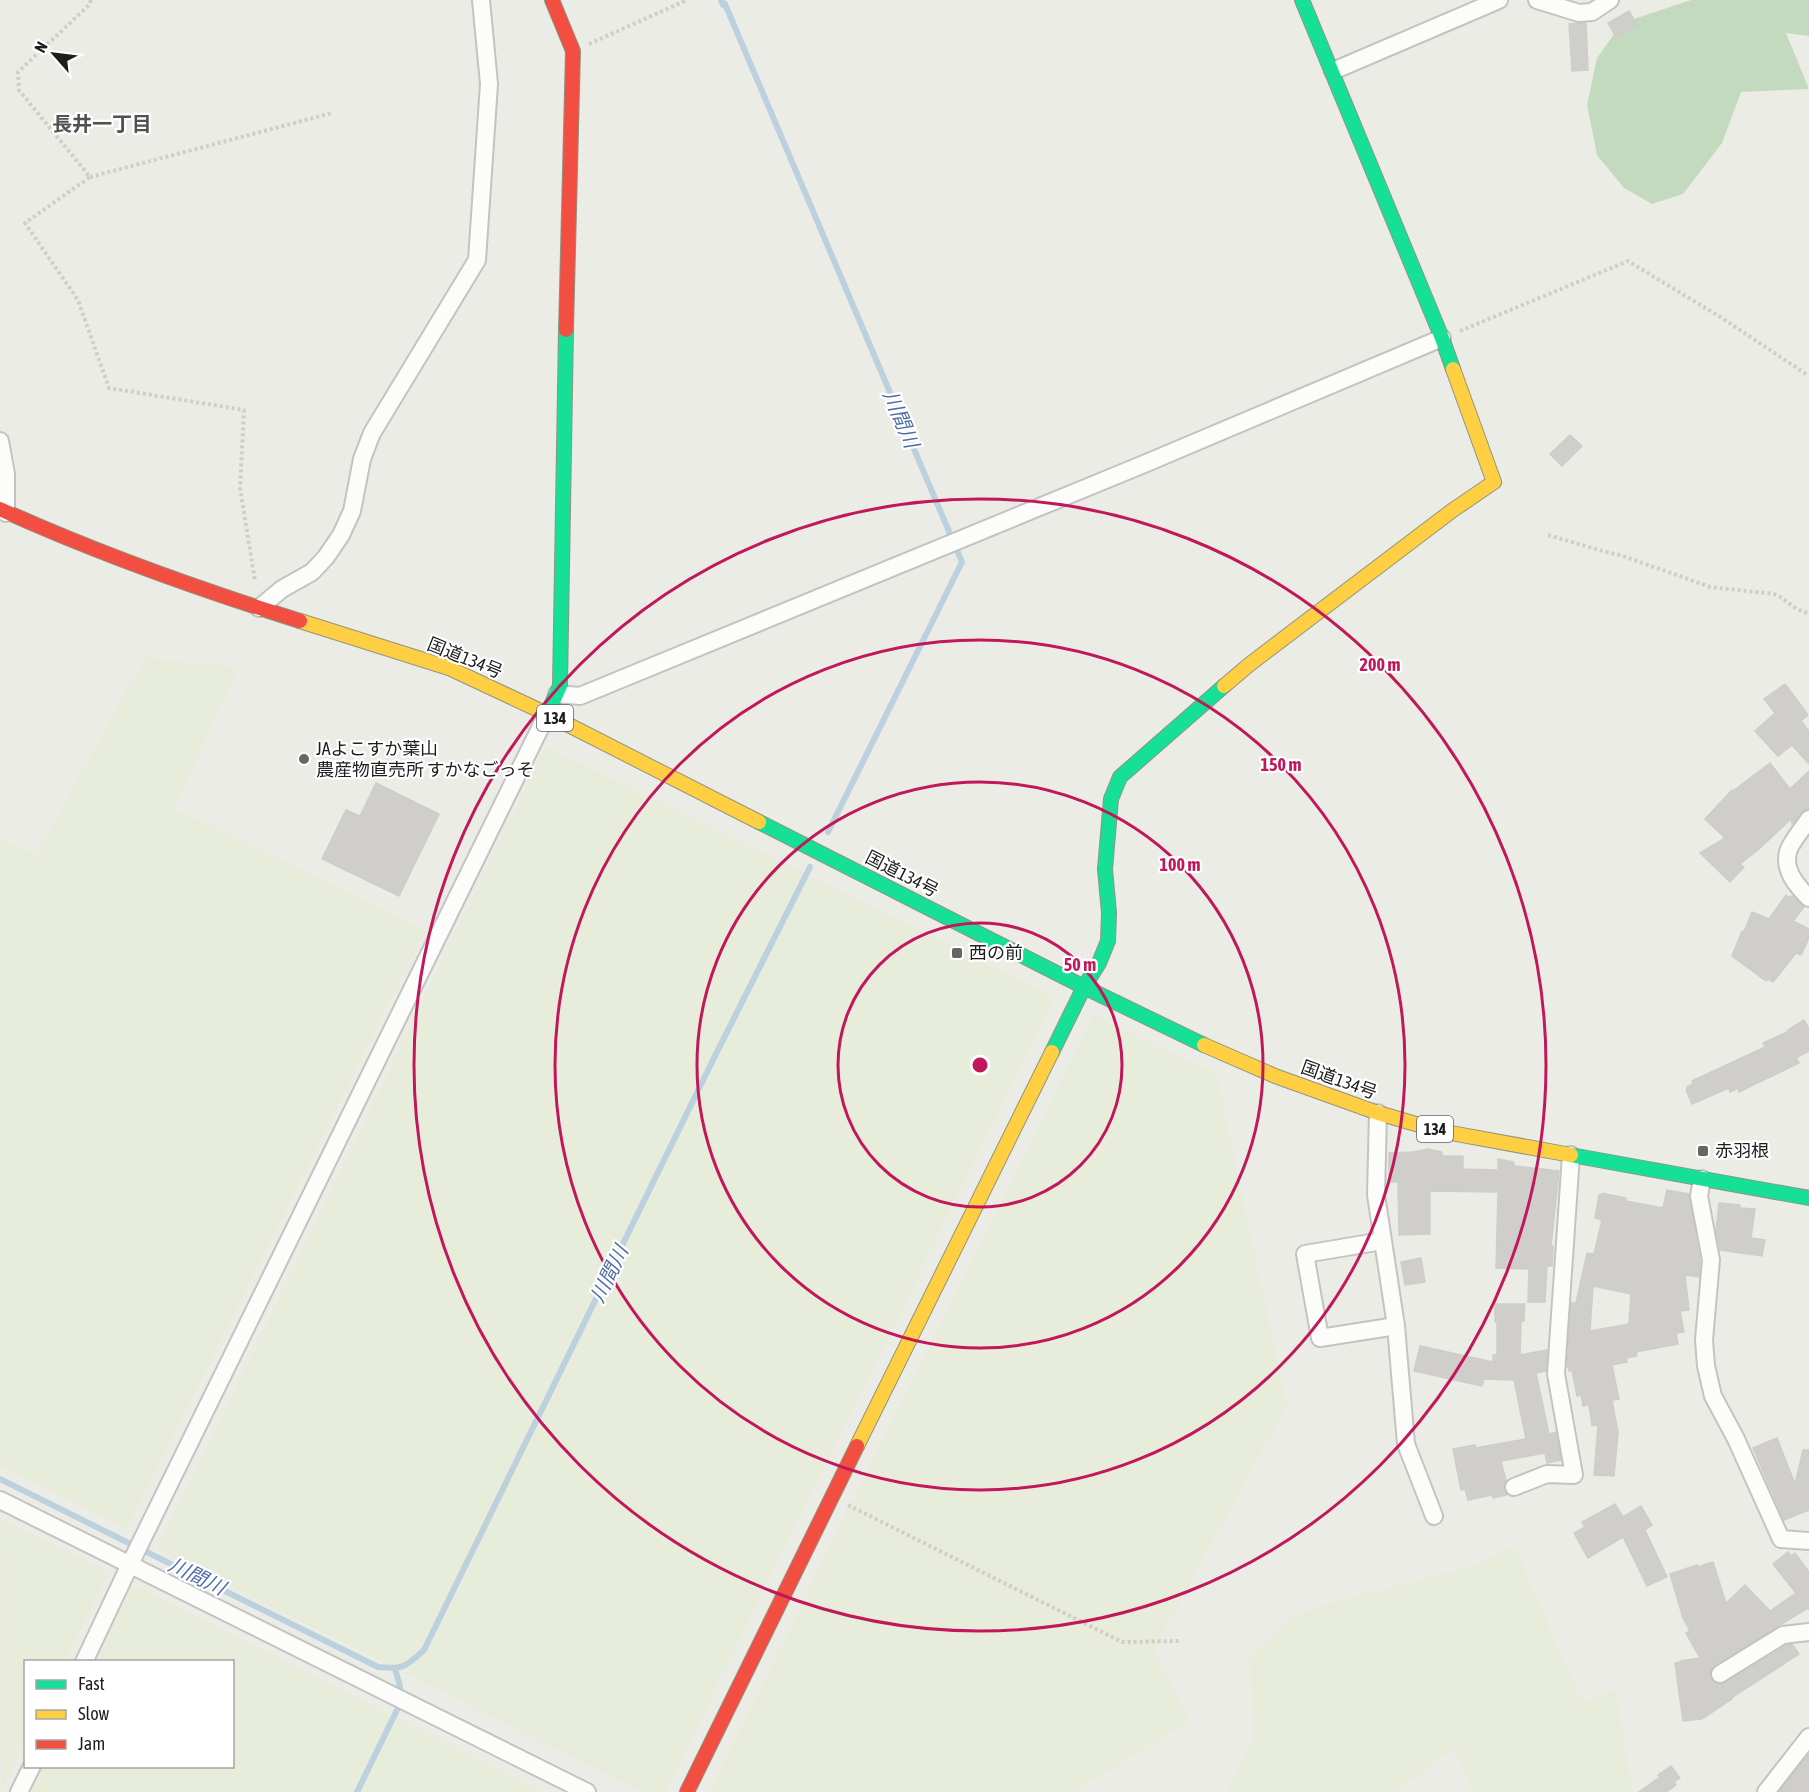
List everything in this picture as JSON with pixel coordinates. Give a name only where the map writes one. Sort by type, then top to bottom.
[{"type":"main road","points":[[547,714],[560,686],[567,248],[573,51],[552,0]]},
{"type":"main road","points":[[687,1792],[1084,987],[1100,963],[1108,941],[1109,913],[1105,869],[1111,799],[1119,777],[1179,723],[1251,664],[1453,510],[1494,482],[1442,338],[1302,0]]},
{"type":"main road","name":"国道134号","points":[[3,511],[61,537],[260,608],[449,668],[547,714],[1084,987],[1275,1076],[1378,1113],[1440,1131],[1809,1198]]},
{"type":"street","points":[[260,608],[282,589],[312,572],[341,535],[352,511],[362,459],[372,434],[477,260],[489,84],[481,0]]},
{"type":"street","points":[[1333,71],[1499,0]]},
{"type":"street","points":[[1537,0],[1579,12],[1592,12],[1610,0]]},
{"type":"street","points":[[557,694],[580,696],[1442,338]]},
{"type":"street","points":[[0,441],[6,474],[3,511]]},
{"type":"street","points":[[85,1660],[547,714]]},
{"type":"street","points":[[1809,819],[1788,851],[1789,869],[1796,885],[1809,898]]},
{"type":"street","points":[[1378,1113],[1376,1195],[1396,1326],[1406,1444],[1434,1516]]},
{"type":"street","points":[[1514,1487],[1547,1474],[1574,1475],[1556,1377],[1570,1155]]},
{"type":"street","points":[[1702,1179],[1699,1196],[1711,1260],[1704,1340],[1706,1366],[1713,1396],[1736,1439],[1781,1539],[1809,1541]]},
{"type":"street","points":[[1382,1241],[1305,1254],[1320,1338],[1396,1326]]},
{"type":"street","points":[[0,1500],[132,1560],[397,1698],[587,1792]]},
{"type":"street","points":[[1720,1674],[1782,1635],[1809,1632]]},
{"type":"street","points":[[1766,1792],[1809,1737]]},
{"type":"street","points":[[19,1792],[31,1768]]},
{"type":"path","points":[[90,177],[19,90],[18,72],[89,5],[91,0]]},
{"type":"path","points":[[573,51],[687,0]]},
{"type":"path","points":[[260,608],[240,488],[244,410],[109,388],[78,300],[25,222],[90,177],[333,113]]},
{"type":"path","points":[[1442,338],[1628,261],[1722,318],[1809,376]]},
{"type":"path","points":[[1548,535],[1623,556],[1710,587],[1755,590],[1774,594],[1799,611],[1809,613]]},
{"type":"path","points":[[831,1497],[1122,1642],[1179,1641]]},
{"type":"green space","points":[[1691,0],[1809,0],[1809,36],[1786,33],[1809,89],[1741,92],[1722,143],[1683,194],[1652,204],[1624,188],[1597,155],[1587,105],[1597,58],[1622,23]]},
{"type":"green space","points":[[145,657],[239,668],[174,808],[426,930],[127,1529],[0,1466],[0,838],[36,854]]},
{"type":"green space","points":[[546,746],[1055,997],[665,1792],[641,1792],[157,1549]]},
{"type":"green space","points":[[1093,1015],[1217,1075],[1287,1406],[1153,1650],[1190,1721],[1074,1792],[709,1792]]},
{"type":"green space","points":[[0,1518],[109,1573],[66,1660],[24,1660],[24,1744],[1,1792]]},
{"type":"green space","points":[[1514,1545],[1582,1702],[1616,1689],[1633,1792],[1472,1792],[1455,1748],[1395,1792],[1225,1792],[1254,1734],[1249,1657],[1294,1617],[1317,1606],[1473,1566]]},
{"type":"green space","points":[[133,1584],[543,1792],[30,1792],[42,1768],[234,1768],[234,1660],[95,1660]]},
{"type":"building","points":[[1629,11],[1637,25],[1616,37],[1608,23]]},
{"type":"building","points":[[1586,23],[1588,70],[1572,71],[1569,24]]},
{"type":"building","points":[[1570,435],[1582,446],[1562,466],[1550,454]]},
{"type":"building","points":[[1785,684],[1808,715],[1801,721],[1809,731],[1809,764],[1792,745],[1778,756],[1755,731],[1775,713],[1764,699]]},
{"type":"building","points":[[1770,763],[1790,789],[1809,771],[1809,809],[1801,813],[1792,824],[1791,819],[1740,864],[1744,867],[1730,882],[1700,853],[1725,838],[1705,819],[1732,790]]},
{"type":"building","points":[[376,783],[439,814],[399,896],[322,859],[346,810],[360,816]]},
{"type":"building","points":[[1786,895],[1790,898],[1792,896],[1804,907],[1793,921],[1809,929],[1809,938],[1801,955],[1796,953],[1773,982],[1768,979],[1766,981],[1732,956],[1752,912],[1769,919]]},
{"type":"building","points":[[1804,1020],[1809,1029],[1809,1051],[1796,1058],[1799,1063],[1739,1092],[1738,1088],[1730,1092],[1729,1088],[1692,1104],[1686,1090],[1693,1084],[1692,1081],[1765,1047],[1763,1043],[1789,1031]]},
{"type":"building","points":[[1428,1149],[1442,1152],[1442,1156],[1463,1156],[1463,1169],[1498,1170],[1498,1159],[1514,1162],[1514,1166],[1559,1171],[1551,1246],[1553,1246],[1552,1266],[1547,1266],[1545,1302],[1528,1302],[1529,1269],[1496,1268],[1498,1192],[1430,1191],[1430,1234],[1399,1235],[1398,1182],[1389,1182],[1389,1153]]},
{"type":"building","points":[[1667,1190],[1689,1194],[1700,1261],[1699,1277],[1685,1275],[1689,1310],[1680,1311],[1684,1332],[1676,1333],[1678,1344],[1636,1352],[1637,1356],[1626,1358],[1627,1362],[1612,1365],[1619,1399],[1612,1400],[1618,1432],[1614,1476],[1594,1475],[1598,1425],[1592,1426],[1589,1405],[1583,1406],[1581,1395],[1577,1396],[1572,1370],[1569,1371],[1567,1367],[1571,1303],[1576,1303],[1587,1253],[1594,1254],[1602,1220],[1595,1218],[1599,1195],[1602,1193],[1626,1198],[1626,1201],[1663,1208]],"holes":[[[1593,1286],[1631,1294],[1629,1324],[1590,1331]]]},
{"type":"building","points":[[1719,1203],[1755,1209],[1751,1238],[1765,1240],[1762,1256],[1720,1250],[1716,1231]]},
{"type":"building","points":[[1421,1258],[1425,1282],[1405,1285],[1401,1262]]},
{"type":"building","points":[[1495,1304],[1525,1304],[1524,1321],[1521,1321],[1520,1355],[1547,1350],[1546,1371],[1536,1373],[1549,1434],[1556,1432],[1561,1460],[1547,1463],[1545,1453],[1501,1461],[1506,1481],[1504,1490],[1507,1495],[1493,1498],[1492,1495],[1468,1500],[1465,1489],[1461,1490],[1453,1449],[1475,1445],[1475,1448],[1526,1439],[1514,1380],[1484,1379],[1482,1386],[1414,1371],[1420,1346],[1493,1362],[1493,1355],[1497,1355]]},
{"type":"building","points":[[1777,1438],[1795,1484],[1803,1450],[1809,1450],[1809,1510],[1784,1520],[1753,1448]]},
{"type":"building","points":[[1615,1504],[1623,1517],[1641,1506],[1652,1525],[1645,1530],[1667,1577],[1647,1586],[1623,1537],[1588,1558],[1574,1533],[1585,1527],[1582,1522]]},
{"type":"building","points":[[1788,1552],[1791,1556],[1795,1553],[1809,1572],[1809,1610],[1808,1608],[1714,1665],[1710,1675],[1711,1680],[1716,1683],[1725,1683],[1787,1645],[1792,1644],[1799,1654],[1702,1719],[1683,1721],[1675,1663],[1700,1658],[1686,1633],[1690,1631],[1683,1618],[1670,1574],[1713,1562],[1726,1603],[1745,1585],[1770,1611],[1796,1593],[1773,1564]]},
{"type":"building","points":[[1809,1754],[1809,1792],[1779,1792]]},
{"type":"building","points":[[1671,1766],[1680,1778],[1674,1782],[1676,1785],[1666,1792],[1639,1792],[1660,1777],[1658,1775]]},
{"type":"waterway","name":"川間川","points":[[721,0],[723,5],[725,4],[962,562],[828,832]]},
{"type":"waterway","name":"川間川","points":[[0,1479],[378,1667],[399,1667],[413,1660],[424,1650],[810,867]]},
{"type":"waterway","name":"川間川","points":[[357,1792],[399,1706],[400,1686],[395,1669]]},
{"type":"traffic: fast","points":[[1302,0],[1453,369]]},
{"type":"traffic: fast","points":[[547,714],[560,686],[566,330]]},
{"type":"traffic: fast","points":[[1052,1052],[1084,987],[1099,963],[1108,941],[1109,913],[1105,869],[1111,799],[1120,777],[1224,686]]},
{"type":"traffic: fast","points":[[759,822],[1084,987],[1204,1045]]},
{"type":"traffic: fast","points":[[1571,1155],[1809,1198]]},
{"type":"traffic: slow","points":[[1224,686],[1453,510],[1494,482],[1453,369]]},
{"type":"traffic: slow","points":[[300,621],[449,668],[547,714],[759,822]]},
{"type":"traffic: slow","points":[[1204,1045],[1275,1076],[1378,1113],[1440,1131],[1571,1155]]},
{"type":"traffic: slow","points":[[857,1446],[1052,1052]]},
{"type":"traffic: jam","points":[[552,0],[573,51],[566,330]]},
{"type":"traffic: jam","points":[[0,509],[148,570],[300,621]]},
{"type":"traffic: jam","points":[[687,1792],[857,1446]]},
{"type":"place","name":"JAよこすか葉山 農産物直売所 すかなごっそ","points":[[304,759]]},
{"type":"place","name":"西の前","points":[[957,953]]},
{"type":"place","name":"赤羽根","points":[[1703,1151]]},
{"type":"district","name":"長井一丁目","points":[[102,124]]}]
